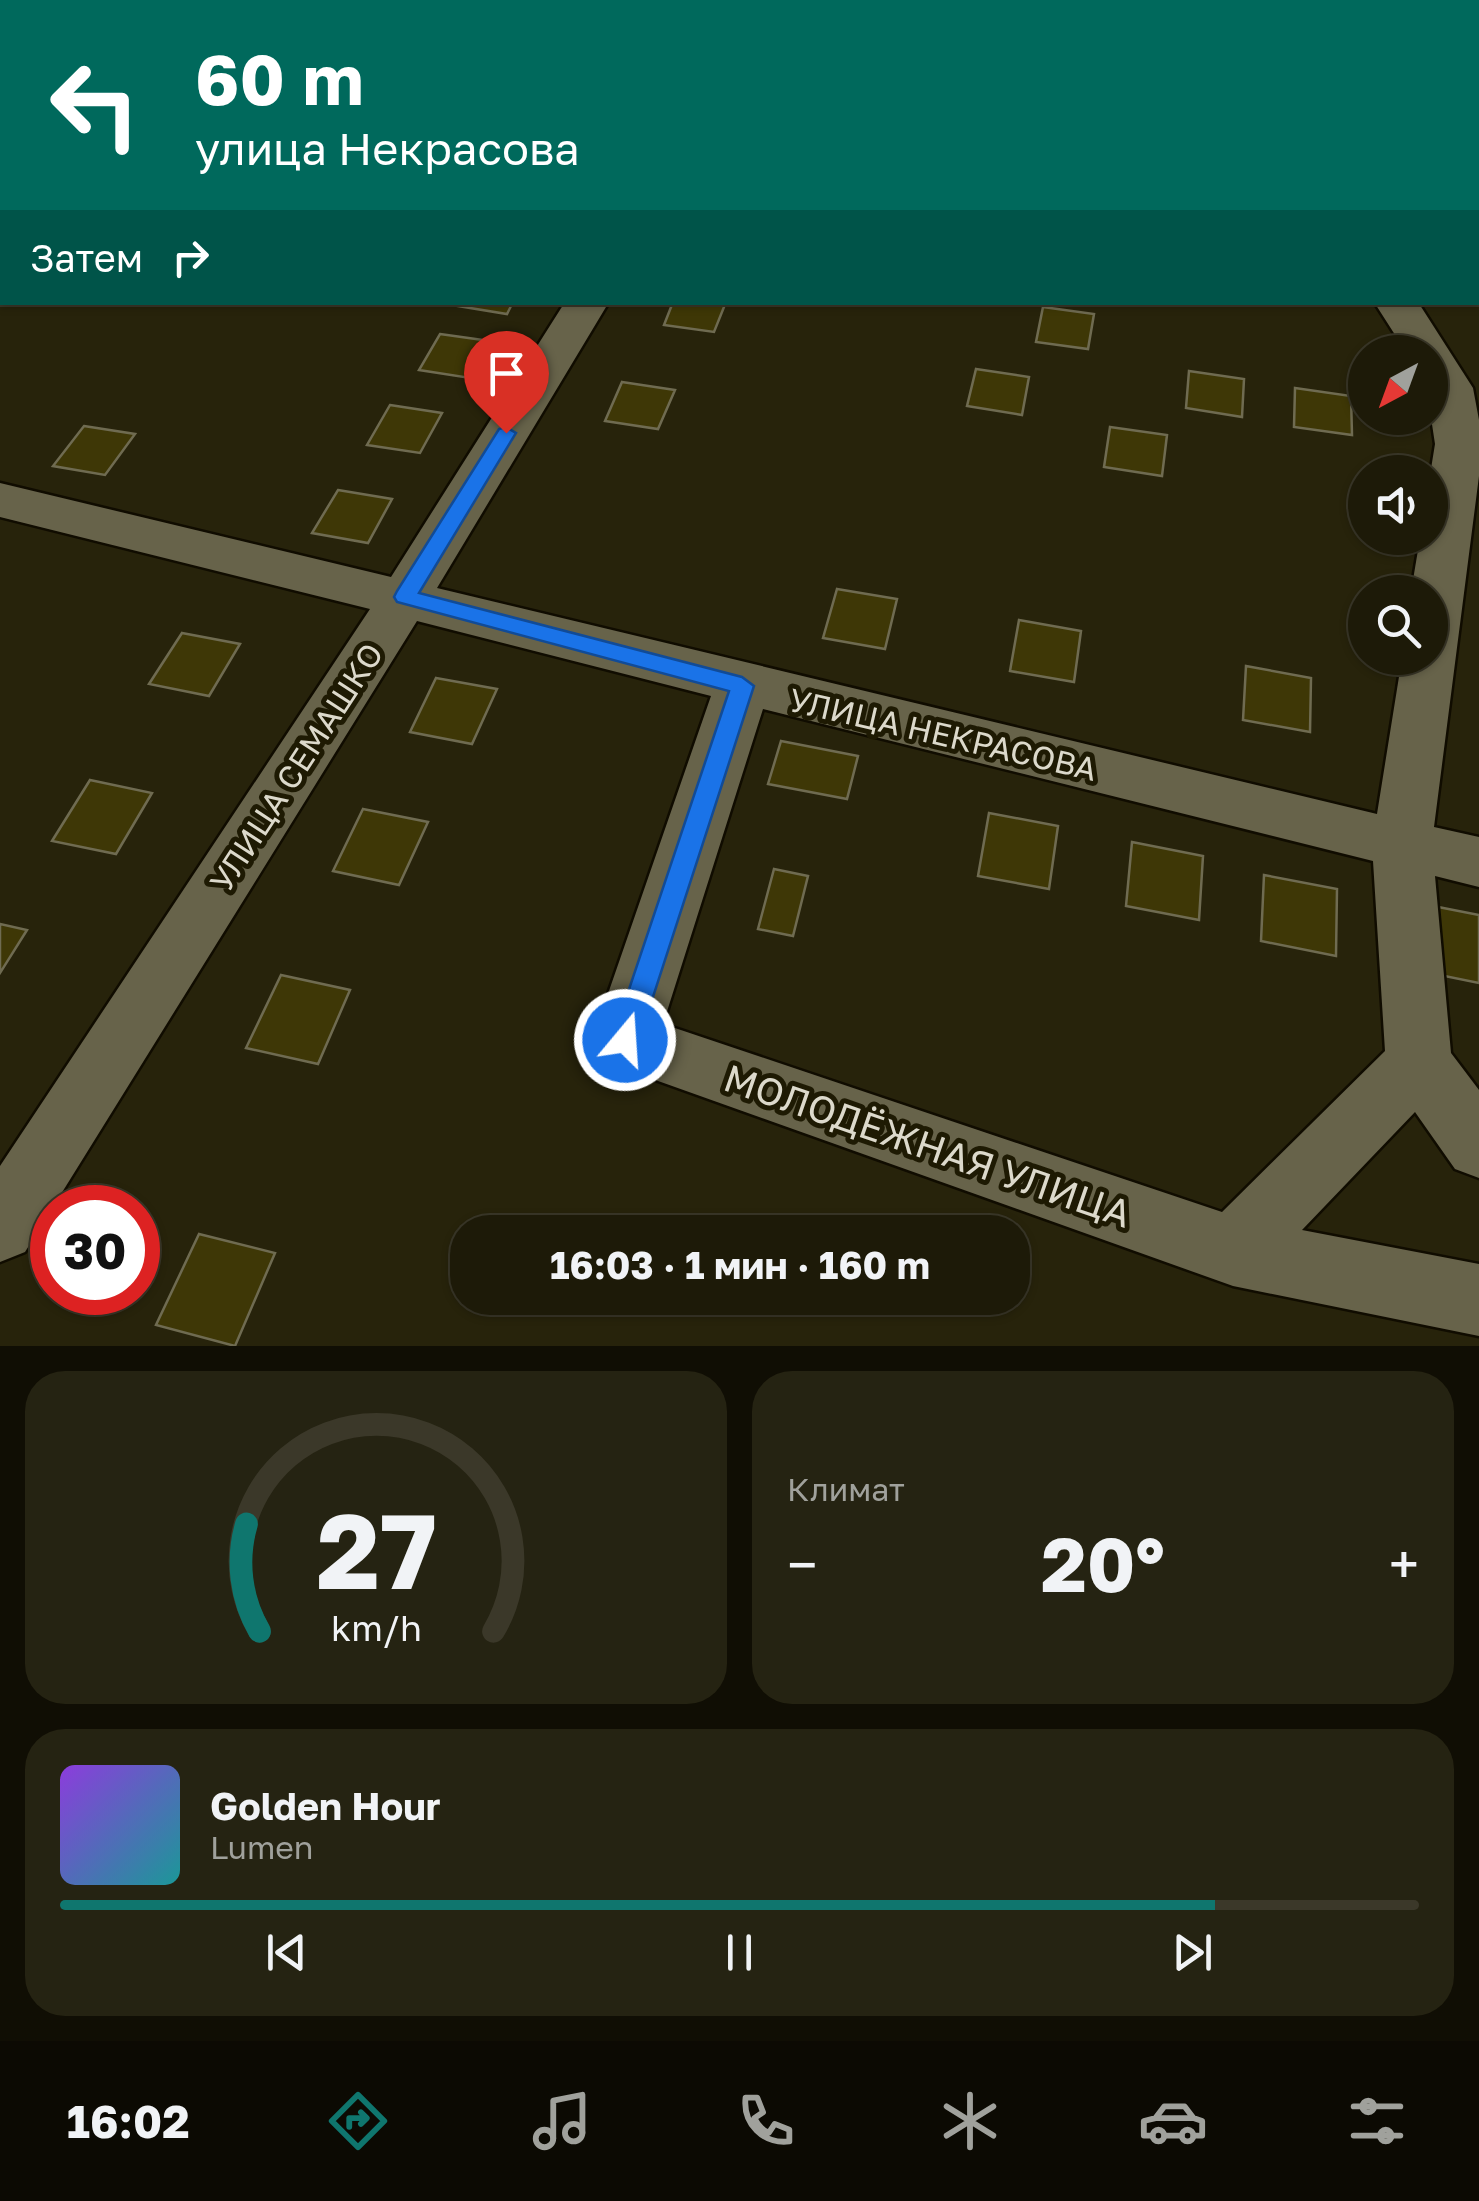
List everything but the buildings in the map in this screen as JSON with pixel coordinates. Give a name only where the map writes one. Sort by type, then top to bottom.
[{"type":"street","name":"УЛИЦА СЕМАШКО","points":[[0,1228],[405,597],[585,305]]},
{"type":"street","points":[[1398,305],[1420,335]]},
{"type":"street","points":[[1440,575],[1459,444],[1448,377]]},
{"type":"street","name":"УЛИЦА НЕКРАСОВА","points":[[0,500],[405,597],[742,686],[1479,862]]},
{"type":"street","points":[[1426,675],[1402,844],[1419,1062],[1479,1146]]},
{"type":"street","name":"МОЛОДЁЖНАЯ УЛИЦА","points":[[742,686],[625,1040],[1232,1251],[1479,1300]]},
{"type":"street","points":[[1232,1251],[1419,1062]]},
{"type":"route","points":[[506,433],[405,597],[742,686],[625,1040]]}]
